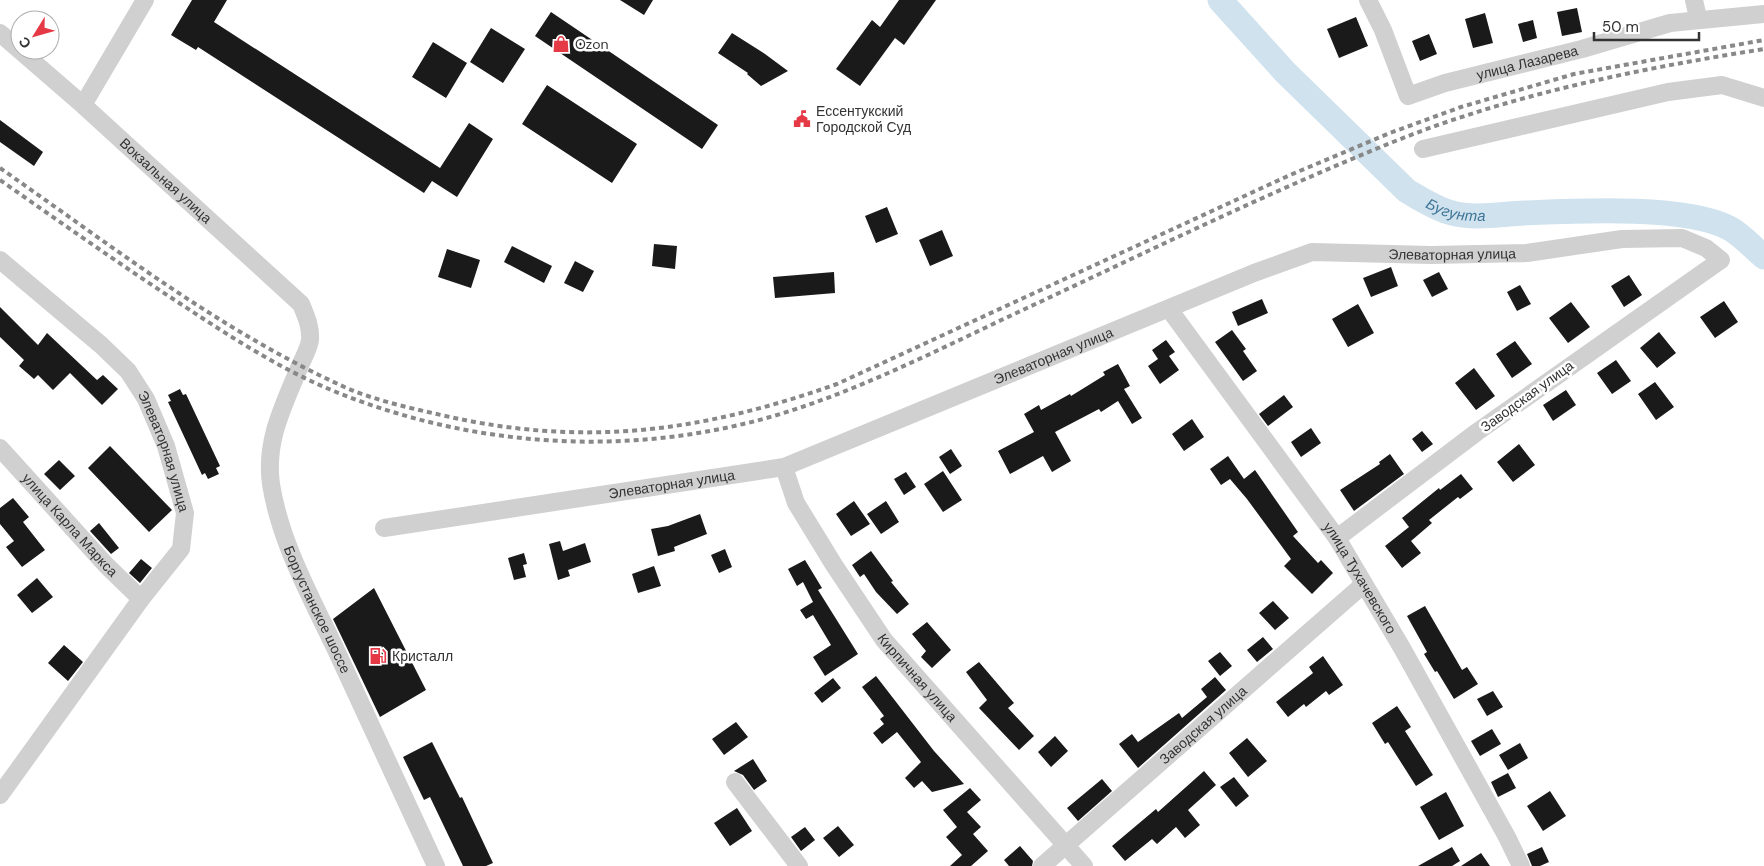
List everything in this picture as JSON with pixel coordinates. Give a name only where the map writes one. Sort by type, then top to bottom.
[{"type":"street","points":[[83,106],[145,0]]},
{"type":"street","name":"улица Лазарева","points":[[1368,0],[1383,30],[1408,96],[1445,83],[1574,51],[1670,23],[1698,18],[1764,14]]},
{"type":"street","points":[[1694,0],[1698,18]]},
{"type":"street","name":"Вокзальная улица","points":[[0,33],[301,304],[309,322],[310,341]]},
{"type":"street","points":[[1423,149],[1668,92],[1722,85],[1762,99]]},
{"type":"street","name":"Элеваторная улица","points":[[384,528],[784,467],[1254,273],[1312,252],[1431,256],[1527,253],[1622,239],[1682,238],[1706,248],[1721,260]]},
{"type":"street","name":"Элеваторная улица","points":[[0,260],[128,370],[146,399],[162,438],[185,512],[181,549],[141,599],[0,795]]},
{"type":"street","name":"Заводская улица","points":[[1337,538],[1484,427],[1721,260]]},
{"type":"street","name":"улица Тухачевского","points":[[1169,309],[1337,538],[1507,836],[1521,866]]},
{"type":"street","name":"Боргустанское шоссе","points":[[310,341],[279,414],[272,438],[269,462],[278,515],[288,545],[323,623],[436,866]]},
{"type":"street","name":"улица Карла Маркса","points":[[0,448],[106,565],[141,599]]},
{"type":"street","name":"Кирпичная улица","points":[[784,467],[796,503],[834,565],[884,640],[1084,866]]},
{"type":"street","name":"Заводская улица","points":[[1042,866],[1364,584]]},
{"type":"street","points":[[735,782],[799,866]]},
{"type":"building","points":[[192,0],[227,0],[214,22],[440,168],[469,123],[493,139],[457,197],[432,181],[424,193],[198,47],[196,50],[171,35]]},
{"type":"building","points":[[620,0],[653,0],[644,15]]},
{"type":"building","points":[[899,0],[936,0],[904,45],[895,38],[860,86],[836,69],[872,20],[880,27]]},
{"type":"building","points":[[1577,8],[1582,32],[1562,36],[1557,12]]},
{"type":"building","points":[[551,12],[718,125],[702,149],[535,36]]},
{"type":"building","points":[[1485,13],[1493,43],[1473,48],[1465,19]]},
{"type":"building","points":[[1356,17],[1368,46],[1339,58],[1327,29]]},
{"type":"building","points":[[1533,20],[1537,38],[1523,42],[1518,24]]},
{"type":"building","points":[[491,28],[525,49],[503,83],[470,62]]},
{"type":"building","points":[[732,33],[788,71],[761,86],[748,73],[718,53]]},
{"type":"building","points":[[1429,34],[1437,54],[1420,61],[1412,41]]},
{"type":"building","points":[[433,42],[467,63],[446,98],[412,77]]},
{"type":"building","points":[[547,85],[637,144],[612,183],[522,124]]},
{"type":"building","points":[[0,120],[43,152],[34,166],[0,142]]},
{"type":"building","points":[[887,207],[898,234],[876,243],[865,216]]},
{"type":"building","points":[[942,230],[953,256],[930,266],[919,240]]},
{"type":"building","points":[[654,244],[677,246],[675,269],[652,266]]},
{"type":"building","points":[[512,246],[552,266],[544,283],[504,262]]},
{"type":"building","points":[[447,249],[480,260],[471,288],[438,277]]},
{"type":"building","points":[[575,261],[594,271],[583,292],[564,283]]},
{"type":"building","points":[[1391,267],[1398,286],[1371,297],[1363,278]]},
{"type":"building","points":[[834,272],[835,293],[775,298],[773,277]]},
{"type":"building","points":[[1439,272],[1448,289],[1432,297],[1423,280]]},
{"type":"building","points":[[1629,275],[1642,295],[1624,307],[1611,286]]},
{"type":"building","points":[[1520,285],[1531,304],[1517,311],[1507,292]]},
{"type":"building","points":[[1262,299],[1268,313],[1238,326],[1232,312]]},
{"type":"building","points":[[1724,301],[1738,322],[1715,338],[1700,317]]},
{"type":"building","points":[[1571,302],[1590,327],[1568,343],[1549,318]]},
{"type":"building","points":[[1358,304],[1374,333],[1348,347],[1332,319]]},
{"type":"building","points":[[0,307],[38,345],[47,333],[97,380],[103,375],[118,389],[102,405],[70,373],[53,390],[38,375],[34,379],[19,366],[24,360],[0,337]]},
{"type":"building","points":[[1232,330],[1246,349],[1243,351],[1257,371],[1243,381],[1215,342]]},
{"type":"building","points":[[1659,332],[1676,353],[1657,368],[1640,348]]},
{"type":"building","points":[[1166,340],[1175,352],[1169,356],[1179,370],[1160,384],[1148,366],[1158,359],[1152,350]]},
{"type":"building","points":[[1515,341],[1532,364],[1512,378],[1496,354]]},
{"type":"building","points":[[1616,360],[1631,381],[1612,394],[1597,373]]},
{"type":"building","points":[[1118,364],[1130,386],[1124,389],[1142,418],[1132,424],[1118,401],[1101,412],[1099,409],[1055,432],[1071,461],[1052,472],[1043,456],[1010,474],[998,451],[1034,432],[1024,414],[1039,405],[1041,410],[1070,394],[1071,396],[1105,375],[1103,372]]},
{"type":"building","points":[[1474,368],[1495,396],[1476,410],[1455,383]]},
{"type":"building","points":[[1655,382],[1674,407],[1656,420],[1638,394]]},
{"type":"building","points":[[180,389],[183,395],[186,394],[220,466],[216,468],[219,474],[208,479],[205,473],[202,475],[168,402],[171,401],[168,395]]},
{"type":"building","points":[[1566,390],[1576,405],[1553,421],[1543,405]]},
{"type":"building","points":[[1284,395],[1293,407],[1268,426],[1259,414]]},
{"type":"building","points":[[1192,419],[1204,437],[1184,451],[1172,434]]},
{"type":"building","points":[[1311,428],[1321,443],[1301,457],[1291,442]]},
{"type":"building","points":[[1422,431],[1433,444],[1422,452],[1412,439]]},
{"type":"building","points":[[1519,444],[1535,465],[1513,482],[1497,462]]},
{"type":"building","points":[[110,446],[172,510],[149,532],[88,468]]},
{"type":"building","points":[[951,449],[962,466],[950,474],[939,457]]},
{"type":"building","points":[[1390,454],[1404,474],[1354,511],[1340,490],[1380,464],[1379,462]]},
{"type":"building","points":[[1228,456],[1244,479],[1255,470],[1298,532],[1293,536],[1318,563],[1321,560],[1333,573],[1312,594],[1284,566],[1291,559],[1247,499],[1230,479],[1221,485],[1210,469]]},
{"type":"building","points":[[59,460],[75,476],[60,490],[44,474]]},
{"type":"building","points":[[943,471],[962,500],[943,512],[924,484]]},
{"type":"building","points":[[906,472],[916,487],[904,495],[894,479]]},
{"type":"building","points":[[1461,474],[1473,489],[1460,499],[1458,497],[1429,520],[1432,523],[1411,541],[1421,553],[1402,568],[1385,546],[1409,527],[1402,518],[1439,488],[1440,490]]},
{"type":"building","points":[[13,498],[29,517],[23,522],[45,550],[22,567],[6,547],[14,541],[0,524],[0,508]]},
{"type":"building","points":[[854,501],[870,524],[851,536],[836,514]]},
{"type":"building","points":[[886,501],[899,522],[881,534],[867,514]]},
{"type":"building","points":[[700,514],[707,534],[674,547],[675,551],[658,556],[651,529],[668,526]]},
{"type":"building","points":[[99,523],[119,548],[111,554],[90,531]]},
{"type":"building","points":[[560,541],[563,551],[585,543],[591,562],[568,570],[570,576],[558,580],[549,544]]},
{"type":"building","points":[[725,549],[732,567],[719,573],[711,555]]},
{"type":"building","points":[[871,551],[893,581],[891,582],[909,604],[897,614],[876,592],[864,574],[860,577],[852,565]]},
{"type":"building","points":[[524,553],[527,564],[523,565],[526,577],[514,580],[508,558]]},
{"type":"building","points":[[141,559],[152,568],[140,583],[129,573]]},
{"type":"building","points":[[805,560],[822,588],[818,590],[858,654],[825,676],[813,657],[831,645],[813,615],[806,619],[800,610],[813,602],[803,582],[797,586],[788,569]]},
{"type":"building","points":[[654,566],[661,586],[638,593],[632,574]]},
{"type":"building","points":[[37,578],[53,597],[32,613],[17,595]]},
{"type":"building","name":"Кристалл","points":[[374,588],[426,690],[380,717],[333,619]]},
{"type":"building","points":[[1273,601],[1289,618],[1275,630],[1259,613]]},
{"type":"building","points":[[1425,606],[1462,670],[1467,667],[1478,684],[1454,699],[1424,654],[1427,652],[1407,616]]},
{"type":"building","points":[[927,622],[951,650],[932,668],[921,657],[926,651],[912,634]]},
{"type":"building","points":[[1263,637],[1273,649],[1257,662],[1247,650]]},
{"type":"building","points":[[64,645],[83,662],[68,681],[48,663]]},
{"type":"building","points":[[1220,652],[1232,666],[1220,676],[1208,661]]},
{"type":"building","points":[[1323,656],[1343,685],[1329,695],[1326,691],[1306,707],[1304,704],[1288,717],[1276,702],[1313,673],[1309,667]]},
{"type":"building","points":[[979,662],[1014,703],[1008,708],[1034,736],[1019,750],[979,708],[987,700],[966,672]]},
{"type":"building","points":[[876,676],[934,751],[964,784],[932,792],[922,781],[914,788],[905,778],[921,762],[897,732],[882,744],[873,733],[884,724],[880,719],[884,716],[862,687]]},
{"type":"building","points":[[1215,677],[1226,690],[1138,768],[1119,744],[1132,734],[1138,742],[1179,713],[1182,718],[1207,697],[1201,689]]},
{"type":"building","points":[[833,678],[841,688],[822,703],[814,693]]},
{"type":"building","points":[[1493,691],[1503,707],[1487,716],[1477,699]]},
{"type":"building","points":[[1397,706],[1411,727],[1405,731],[1433,775],[1416,786],[1388,742],[1385,744],[1372,723]]},
{"type":"building","points":[[736,722],[748,737],[724,755],[712,739]]},
{"type":"building","points":[[1492,729],[1501,744],[1480,756],[1471,741]]},
{"type":"building","points":[[1055,736],[1068,751],[1051,767],[1038,752]]},
{"type":"building","points":[[1247,738],[1267,761],[1248,777],[1229,753]]},
{"type":"building","points":[[432,742],[460,798],[462,797],[493,863],[486,866],[463,866],[430,797],[424,800],[403,757]]},
{"type":"building","points":[[1520,743],[1528,758],[1508,770],[1499,755]]},
{"type":"building","points":[[753,759],[767,781],[754,790],[743,775],[734,771]]},
{"type":"building","points":[[1204,771],[1216,785],[1188,810],[1200,825],[1185,838],[1176,827],[1157,844],[1152,839],[1125,861],[1112,846],[1156,809],[1158,812]]},
{"type":"building","points":[[1508,773],[1516,788],[1498,797],[1491,782]]},
{"type":"building","points":[[1234,777],[1249,796],[1236,807],[1220,787]]},
{"type":"building","points":[[1102,779],[1112,791],[1078,821],[1067,808]]},
{"type":"building","points":[[970,788],[981,800],[967,812],[981,827],[973,834],[988,851],[971,866],[950,866],[962,855],[946,837],[957,827],[943,810]]},
{"type":"building","points":[[1550,791],[1566,816],[1543,831],[1527,806]]},
{"type":"building","points":[[1446,792],[1464,826],[1439,840],[1420,807]]},
{"type":"building","points":[[737,808],[752,831],[730,846],[714,823]]},
{"type":"building","points":[[838,826],[854,845],[839,857],[823,838]]},
{"type":"building","points":[[805,827],[815,840],[801,851],[791,837]]},
{"type":"building","points":[[1020,846],[1033,861],[1032,866],[1009,866],[1004,860]]},
{"type":"building","points":[[1452,847],[1460,861],[1452,866],[1418,866]]},
{"type":"building","points":[[1542,847],[1549,862],[1540,866],[1532,866],[1527,854]]},
{"type":"building","points":[[1481,853],[1490,866],[1461,866]]},
{"type":"waterway","name":"Бугунта","points":[[1220,0],[1285,72],[1407,191],[1434,206],[1452,213],[1469,216],[1599,211],[1629,211],[1685,216],[1729,228],[1764,257]]},
{"type":"railway","points":[[0,168],[169,287],[213,315],[302,367],[349,389],[406,407],[493,425],[544,431],[642,430],[690,424],[738,414],[837,384],[1290,175],[1390,133],[1461,107],[1574,74],[1764,40]]},
{"type":"railway","points":[[0,180],[228,335],[287,369],[328,389],[399,414],[450,427],[501,436],[554,441],[659,438],[711,431],[763,419],[831,397],[930,354],[1255,201],[1347,161],[1438,125],[1483,110],[1576,85],[1670,65],[1764,49]]},
{"type":"place","name":"Ozon","points":[[561,44]]},
{"type":"place","name":"Ессентукский Городской Суд","points":[[802,119]]},
{"type":"place","name":"Кристалл","points":[[378,656]]}]
